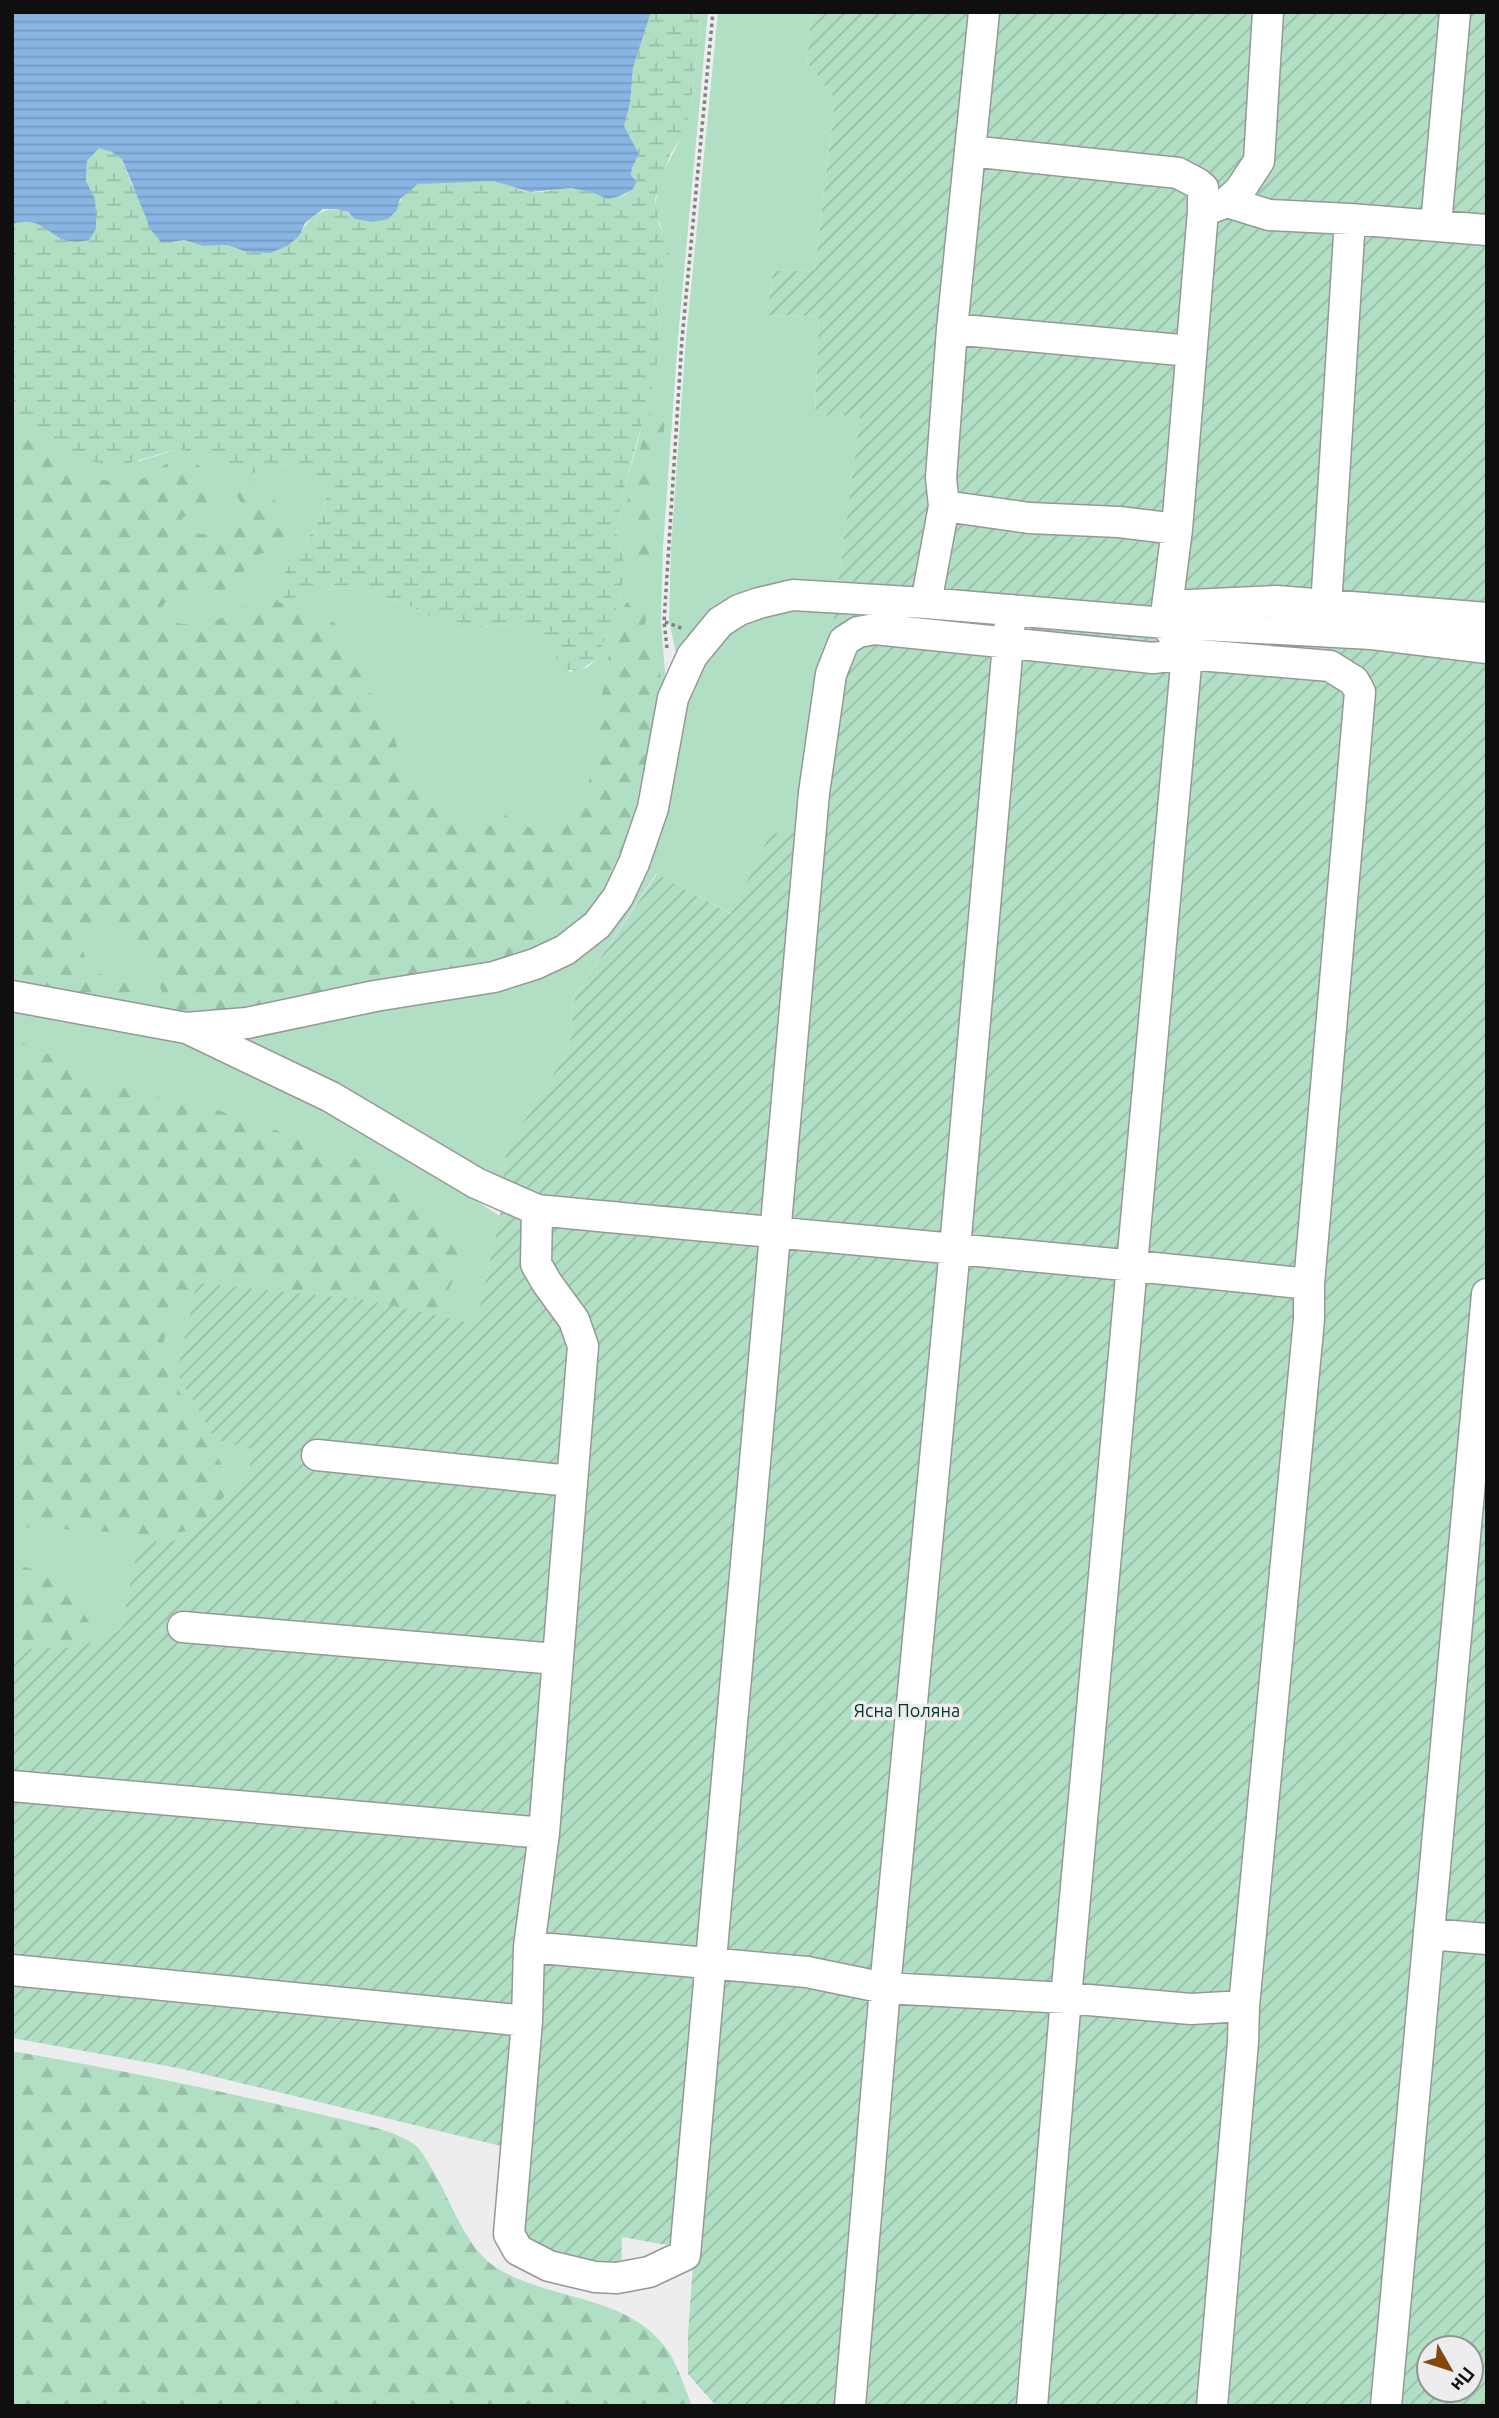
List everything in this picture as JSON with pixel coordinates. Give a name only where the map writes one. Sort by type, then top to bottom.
[{"type":"street","points":[[926,603],[944,506],[940,478],[952,329],[984,12]]},
{"type":"street","points":[[1215,206],[1240,190],[1259,161],[1268,12]]},
{"type":"street","points":[[1436,225],[1455,12]]},
{"type":"street","points":[[970,151],[1178,173],[1203,188],[1215,206],[1191,351],[1177,529],[1166,614],[1187,653],[1066,1997],[1032,2406]]},
{"type":"street","points":[[1215,206],[1269,215],[1487,230]]},
{"type":"street","points":[[1326,607],[1350,219]]},
{"type":"street","points":[[952,329],[1191,351]]},
{"type":"street","points":[[944,506],[1029,518],[1118,522],[1177,529]]},
{"type":"street","points":[[186,1028],[247,1023],[375,996],[494,976],[535,964],[565,950],[597,925],[618,897],[634,863],[653,808],[673,698],[692,656],[710,631],[739,610],[793,595],[1011,610],[1166,614],[1487,648]]},
{"type":"street","points":[[1166,614],[1277,601],[1487,618]]},
{"type":"street","points":[[850,2406],[885,1988],[955,1248],[1011,610]]},
{"type":"street","points":[[537,1210],[536,1264],[574,1320],[583,1346],[544,1833],[529,1947],[527,2021],[509,2234],[518,2250],[549,2266],[595,2277],[617,2278],[649,2272],[685,2255],[814,793],[831,674],[844,641],[858,632],[875,629],[1153,658],[1187,653],[1330,666],[1354,681],[1360,692],[1309,1284],[1309,1319],[1244,2006],[1212,2406]]},
{"type":"street","points":[[12,996],[186,1028],[331,1097],[477,1183],[537,1210],[775,1234],[1133,1264],[1309,1284]]},
{"type":"street","points":[[1386,2406],[1487,1294]]},
{"type":"street","points":[[317,1455],[571,1481]]},
{"type":"street","points":[[183,1627],[556,1659]]},
{"type":"street","points":[[12,1786],[544,1833]]},
{"type":"street","points":[[1429,1934],[1487,1940]]},
{"type":"street","points":[[529,1947],[807,1972],[885,1988],[1066,1997],[1191,2009],[1244,2006]]},
{"type":"street","points":[[12,1969],[527,2021]]},
{"type":"path","points":[[668,660],[664,622],[680,367],[713,12]]},
{"type":"green space","points":[[651,12],[702,12],[689,117],[684,133],[670,155],[655,199],[659,225],[667,238],[670,256],[655,297],[660,325],[656,373],[623,493],[617,534],[623,557],[623,582],[618,605],[597,659],[578,671],[563,669],[543,635],[531,629],[503,624],[458,631],[404,603],[384,599],[356,588],[320,590],[292,604],[284,598],[281,578],[315,527],[326,494],[308,474],[297,467],[281,466],[251,474],[211,456],[178,449],[118,466],[83,460],[49,443],[31,429],[12,404],[12,224],[24,220],[35,221],[44,227],[95,229],[95,199],[86,181],[87,161],[99,148],[122,159],[132,186],[184,240],[203,246],[227,245],[247,252],[300,235],[310,220],[324,211],[340,210],[356,219],[397,210],[406,193],[421,184],[492,181],[529,192],[572,188],[606,196],[622,196],[637,184],[631,175],[639,154],[624,126],[630,104],[633,68]]},
{"type":"green space","points":[[702,12],[708,12],[678,338],[663,547],[661,622],[667,698],[643,804],[592,919],[534,955],[187,1020],[12,988],[12,404],[31,429],[49,443],[65,450],[140,461],[178,449],[211,456],[251,474],[281,466],[297,467],[308,474],[326,493],[315,527],[281,578],[306,599],[320,590],[356,588],[384,599],[404,603],[458,631],[503,624],[531,629],[543,635],[570,672],[588,667],[597,659],[618,605],[623,582],[623,557],[617,534],[623,493],[638,442],[660,325],[655,297],[661,283],[667,238],[656,206],[658,191],[662,176],[689,117]]},
{"type":"green space","points":[[718,12],[812,12],[807,62],[835,99],[815,270],[773,271],[767,315],[819,316],[815,414],[860,416],[806,832],[771,834],[732,914],[656,874],[575,995],[569,1049],[506,1150],[503,1184],[230,1037],[605,932],[685,694],[669,621],[671,548],[686,339]]},
{"type":"green space","name":"Ясна Поляна","points":[[812,12],[1487,12],[1487,2406],[716,2406],[688,2374],[694,2250],[622,2237],[621,2276],[568,2270],[502,2227],[501,2146],[178,2068],[12,2038],[12,1650],[80,1647],[121,1629],[139,1542],[186,1540],[250,1467],[251,1449],[216,1440],[177,1373],[197,1283],[366,1300],[476,1324],[500,1216],[506,1150],[569,1049],[575,995],[657,874],[731,914],[771,833],[806,831],[860,416],[815,415],[819,316],[767,315],[773,271],[815,270],[835,99],[807,62]]},
{"type":"green space","points":[[663,402],[664,431],[650,488],[659,535],[652,551],[639,560],[634,557],[631,549],[634,529],[627,503],[649,413],[656,403]]},
{"type":"green space","points":[[22,437],[41,448],[62,473],[71,477],[86,474],[112,482],[126,482],[144,478],[178,460],[193,462],[205,472],[217,490],[209,508],[182,518],[188,527],[204,535],[224,532],[249,516],[235,493],[244,482],[254,484],[270,494],[280,510],[285,539],[276,548],[255,556],[232,587],[202,596],[170,596],[161,608],[175,622],[184,624],[205,623],[251,604],[275,599],[289,607],[309,609],[324,615],[341,630],[355,651],[364,683],[391,725],[405,770],[432,794],[448,822],[470,823],[494,811],[531,828],[544,830],[560,827],[573,818],[580,808],[589,781],[606,669],[618,620],[629,600],[633,597],[640,601],[647,612],[644,647],[660,673],[662,684],[630,847],[615,883],[585,919],[578,918],[566,907],[549,910],[534,927],[540,940],[537,949],[512,959],[425,971],[233,1014],[171,1013],[159,984],[140,956],[127,940],[109,930],[100,929],[86,936],[84,952],[95,971],[130,986],[136,994],[135,1006],[12,985],[12,487],[18,478],[12,469],[12,441]]},
{"type":"green space","points":[[12,1010],[110,1031],[180,1037],[364,1129],[500,1216],[476,1325],[366,1300],[251,1449],[250,1467],[186,1540],[139,1543],[121,1629],[80,1647],[12,1650]]},
{"type":"green space","points":[[12,1040],[114,1085],[217,1110],[367,1164],[388,1176],[414,1198],[446,1232],[457,1250],[454,1277],[446,1295],[429,1316],[346,1308],[255,1279],[221,1280],[201,1287],[181,1299],[168,1320],[161,1355],[228,1475],[232,1490],[215,1515],[198,1528],[160,1535],[31,1527],[22,1528],[12,1535]]},
{"type":"green space","points":[[12,1564],[39,1572],[66,1594],[92,1626],[95,1645],[12,1674]]},
{"type":"green space","points":[[12,2051],[285,2106],[371,2127],[407,2140],[423,2155],[468,2237],[488,2261],[521,2280],[610,2308],[650,2331],[670,2355],[692,2406],[12,2406]]},
{"type":"water","points":[[12,12],[651,12],[633,68],[630,104],[624,126],[639,154],[631,175],[637,183],[632,190],[608,199],[571,188],[530,192],[493,181],[418,184],[400,199],[397,210],[388,219],[373,222],[355,219],[348,212],[323,209],[305,223],[300,235],[289,245],[270,253],[247,252],[227,245],[203,246],[184,240],[162,243],[151,230],[122,159],[99,148],[87,161],[86,181],[95,199],[96,229],[89,240],[65,240],[34,223],[12,224]]}]
